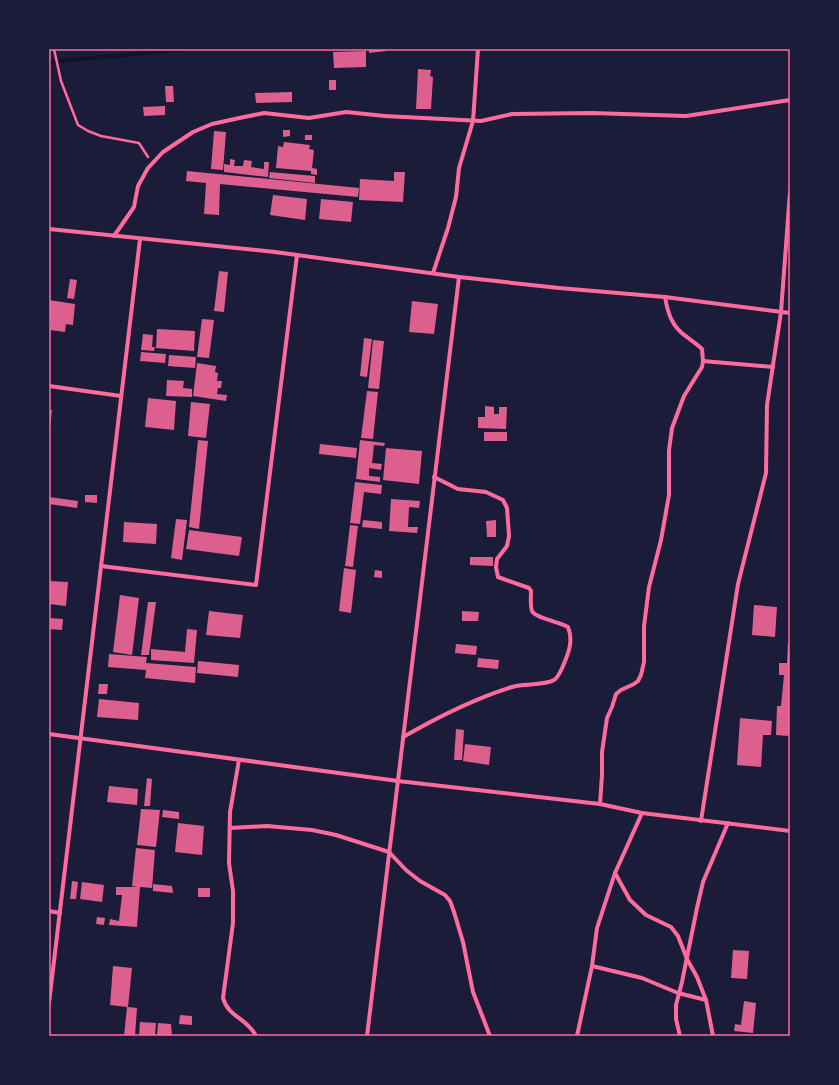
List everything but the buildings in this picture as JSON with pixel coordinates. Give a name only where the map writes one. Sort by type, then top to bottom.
[{"type":"street","points":[[433,273],[448,228],[456,197],[459,168],[473,121],[478,49]]},
{"type":"street","points":[[114,236],[134,207],[138,186],[148,168],[163,152],[193,132],[226,120],[264,114],[308,118],[346,112],[385,116],[473,121],[481,121],[512,114],[592,113],[686,116],[790,100]]},
{"type":"street","points":[[701,821],[738,584],[745,550],[759,503],[766,472],[767,405],[781,312],[790,192]]},
{"type":"street","points":[[49,229],[297,255],[459,277],[559,288],[665,297],[790,313]]},
{"type":"street","points":[[49,1003],[140,239]]},
{"type":"street","points":[[101,566],[256,585],[297,255]]},
{"type":"street","points":[[367,1036],[459,277]]},
{"type":"street","points":[[600,804],[602,752],[607,718],[616,694],[638,681],[644,662],[644,626],[649,587],[661,540],[669,495],[669,450],[672,428],[680,405],[699,373],[703,361],[702,349],[679,332],[670,320],[667,312],[665,297]]},
{"type":"street","points":[[703,361],[773,367]]},
{"type":"street","points":[[49,386],[121,396]]},
{"type":"street","points":[[403,737],[441,716],[477,699],[514,686],[554,681],[559,676],[570,645],[568,626],[538,616],[534,613],[532,610],[531,591],[529,588],[498,577],[496,567],[497,559],[507,546],[509,536],[507,508],[503,500],[486,492],[458,489],[434,477]]},
{"type":"street","points":[[49,734],[398,781],[600,804],[642,813],[790,831]]},
{"type":"street","points":[[239,760],[230,812],[229,863],[233,891],[233,923],[223,998],[224,1004],[230,1011],[250,1026],[256,1036]]},
{"type":"street","points":[[577,1036],[592,966],[597,928],[615,872],[642,813]]},
{"type":"street","points":[[680,1036],[676,1018],[676,1005],[703,882],[728,823]]},
{"type":"street","points":[[230,828],[267,826],[312,830],[336,835],[389,852],[406,870],[420,881],[445,895],[450,901],[454,912],[463,942],[473,992],[490,1036]]},
{"type":"street","points":[[615,872],[630,900],[646,915],[671,927],[675,932],[686,959],[697,977],[706,1000],[712,1036]]},
{"type":"street","points":[[49,911],[60,913]]},
{"type":"street","points":[[592,966],[642,978],[678,993],[706,1000]]},
{"type":"path","points":[[54,49],[61,81],[78,125],[101,136],[139,143],[152,164]]},
{"type":"waterway","points":[[49,62],[189,49]]}]
